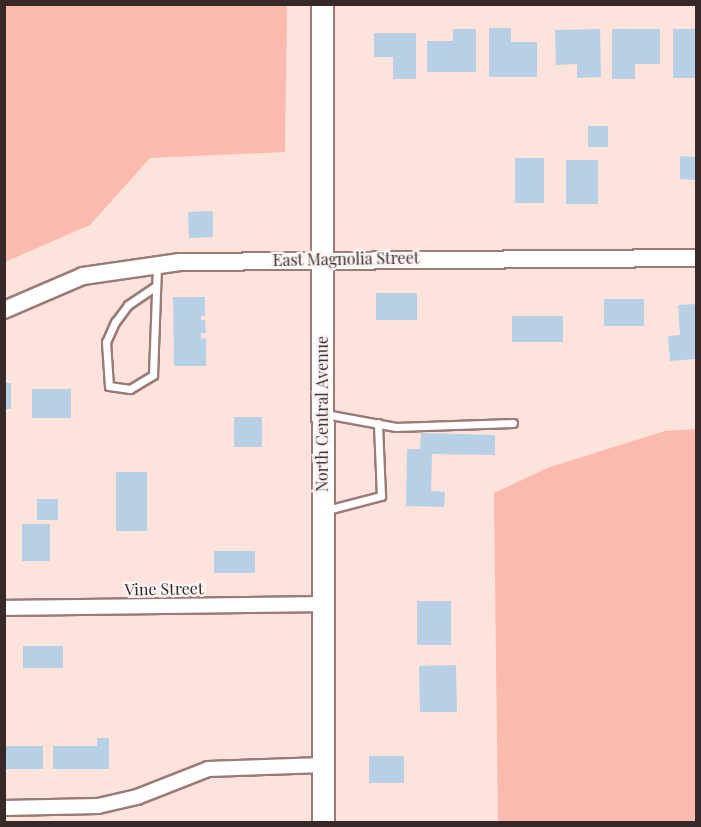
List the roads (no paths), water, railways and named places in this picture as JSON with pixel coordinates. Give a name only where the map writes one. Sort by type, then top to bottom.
[{"type":"main road","name":"North Central Avenue","points":[[322,4],[323,822]]},
{"type":"street","name":"East Magnolia Street","points":[[4,310],[83,276],[157,264],[321,259],[696,258]]},
{"type":"street","name":"Vine Street","points":[[4,608],[323,604]]},
{"type":"street","points":[[4,808],[98,806],[137,797],[208,769],[323,765]]},
{"type":"lane","points":[[156,286],[128,305],[115,322],[106,342],[105,366],[109,386],[130,389],[153,375],[157,264]]},
{"type":"lane","points":[[322,414],[396,427],[513,423]]},
{"type":"lane","points":[[322,511],[381,496],[378,423]]}]
